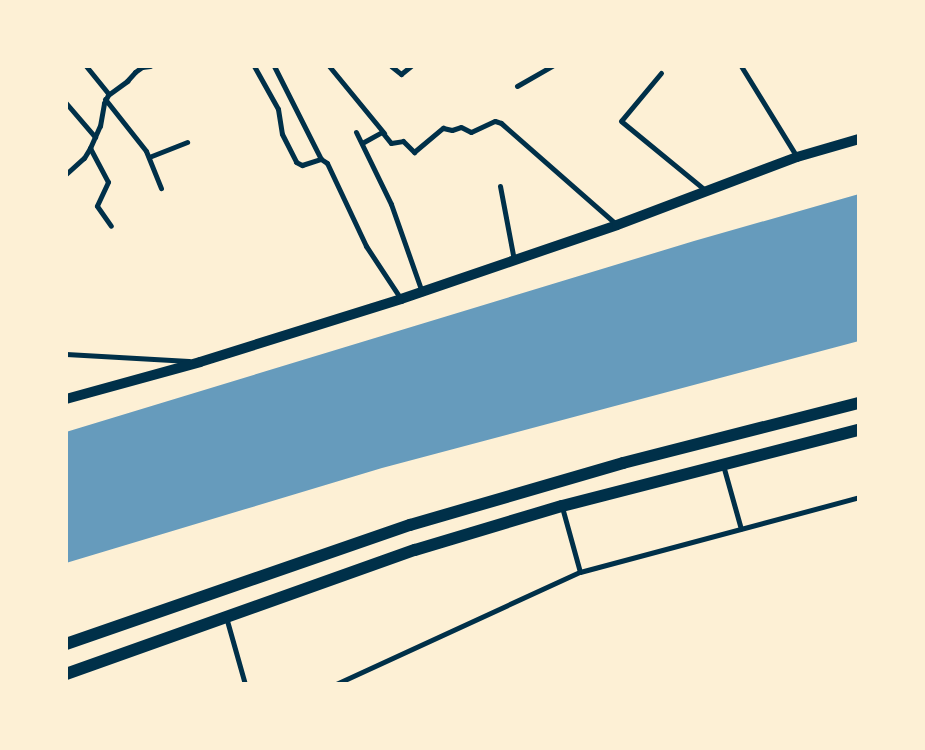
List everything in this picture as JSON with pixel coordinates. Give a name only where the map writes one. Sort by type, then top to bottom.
[{"type":"main road","points":[[66,400],[200,362],[401,299],[617,225],[705,190],[797,157],[859,139]]},
{"type":"main road","points":[[66,644],[410,525],[623,463],[859,403]]},
{"type":"main road","points":[[66,674],[415,550],[562,506],[859,430]]},
{"type":"street","points":[[86,66],[109,94]]},
{"type":"street","points":[[66,174],[84,158],[96,137],[105,99],[127,81],[134,72],[142,67],[150,66]]},
{"type":"street","points":[[254,66],[278,109],[282,134],[296,162],[304,164],[321,159]]},
{"type":"street","points":[[274,66],[321,159],[327,163],[366,246],[401,299]]},
{"type":"street","points":[[329,66],[391,143],[403,141],[414,152],[443,128],[452,130],[462,127],[470,132],[495,121],[501,124],[617,225]]},
{"type":"street","points":[[391,66],[402,74],[411,66]]},
{"type":"street","points":[[538,66],[542,72]]},
{"type":"street","points":[[517,86],[552,66]]},
{"type":"street","points":[[741,66],[797,157]]},
{"type":"street","points":[[661,73],[621,121],[705,190]]},
{"type":"street","points":[[105,99],[140,143],[161,188]]},
{"type":"street","points":[[66,103],[96,137]]},
{"type":"street","points":[[356,132],[391,204],[422,292]]},
{"type":"street","points":[[362,143],[378,133],[384,133]]},
{"type":"street","points":[[148,157],[187,142]]},
{"type":"street","points":[[90,148],[108,182],[97,206],[111,226]]},
{"type":"street","points":[[500,186],[514,260]]},
{"type":"street","points":[[66,354],[200,362]]},
{"type":"street","points":[[723,464],[741,529]]},
{"type":"street","points":[[336,684],[580,572],[859,497]]},
{"type":"street","points":[[562,506],[580,572]]},
{"type":"street","points":[[226,616],[245,684]]},
{"type":"water","points":[[859,194],[859,341],[382,468],[66,563],[66,432],[694,241]]}]
